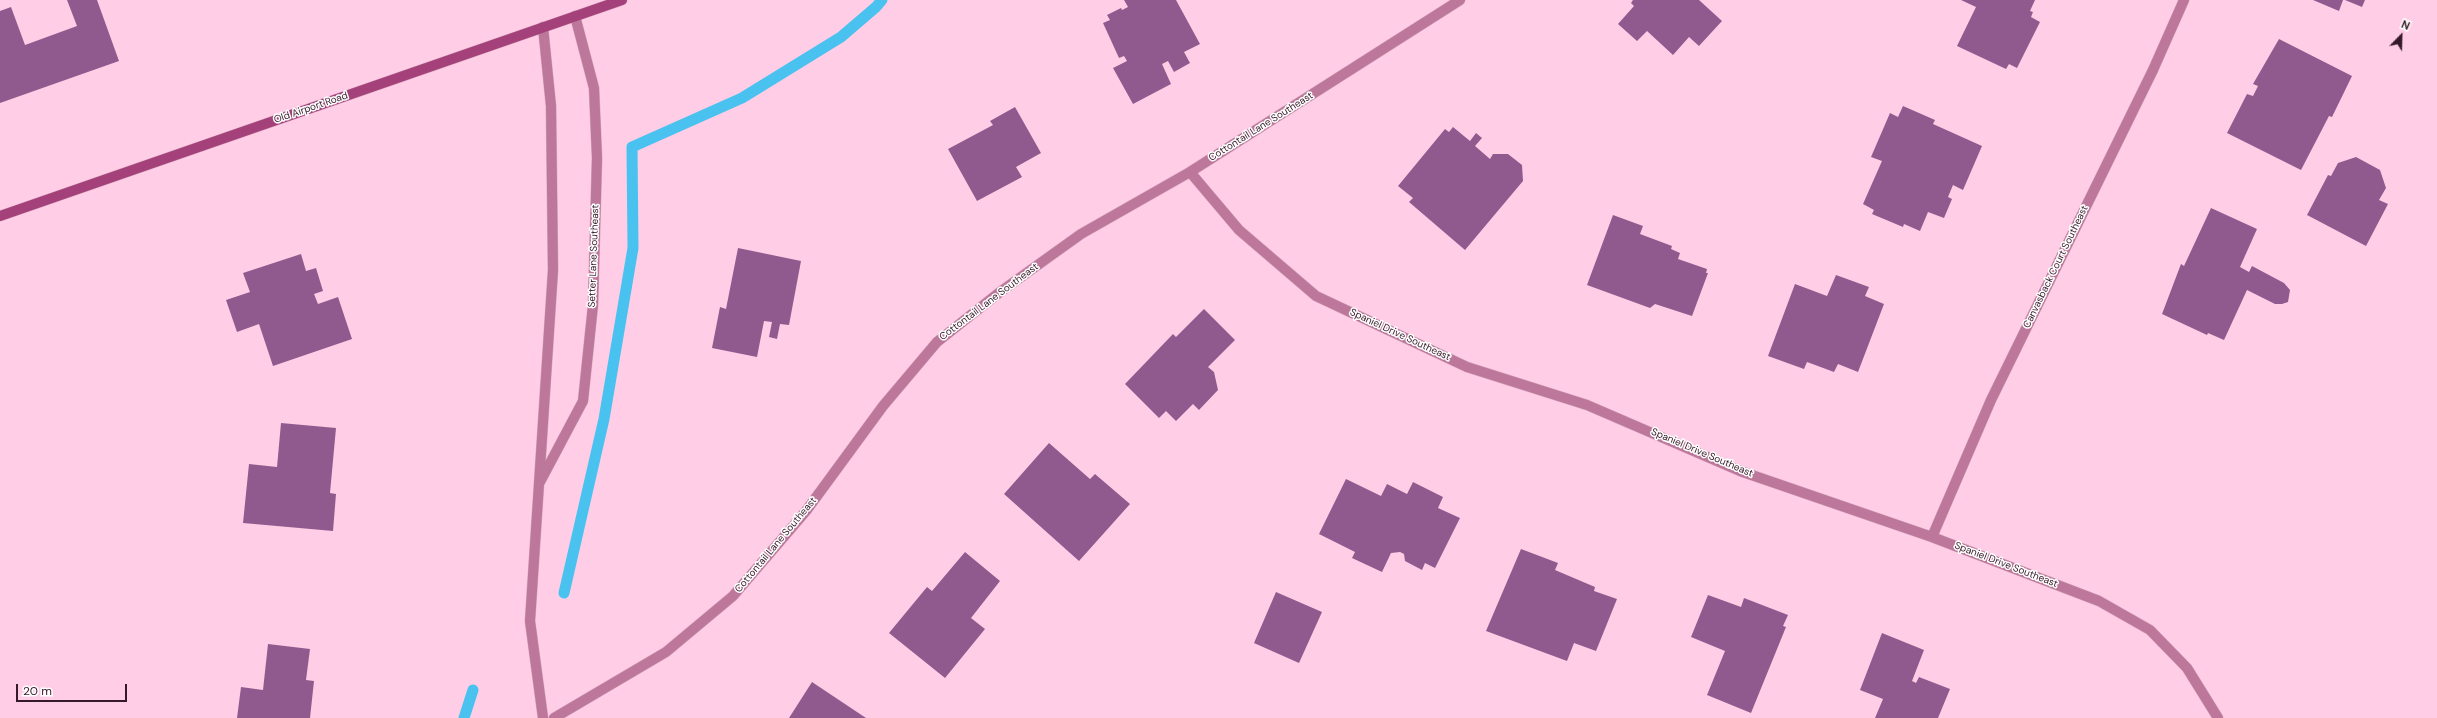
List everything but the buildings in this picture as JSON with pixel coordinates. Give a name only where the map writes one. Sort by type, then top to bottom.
[{"type":"street","name":"Old Airport Road","points":[[0,216],[622,0]]},
{"type":"street","name":"Cottontail Lane Southeast","points":[[554,718],[666,652],[733,596],[806,511],[884,406],[937,342],[1000,292],[1081,234],[1190,172],[1460,0]]},
{"type":"street","name":"Canvasback Court Southeast","points":[[1932,537],[1991,400],[2153,70],[2184,0]]},
{"type":"street","name":"Setter Lane Southeast","points":[[539,486],[583,401],[593,305],[598,158],[594,88],[575,16]]},
{"type":"street","name":"Setter Lane Southeast","points":[[543,28],[551,106],[553,270],[530,621],[543,718]]},
{"type":"street","name":"Spaniel Drive Southeast","points":[[1190,172],[1239,230],[1316,296],[1467,367],[1587,405],[1740,471],[1932,537],[2099,601],[2150,630],[2187,668],[2218,718]]},
{"type":"waterway","points":[[564,593],[604,419],[633,248],[632,147],[742,98],[841,37],[882,0]]},
{"type":"waterway","points":[[464,718],[473,690]]}]
